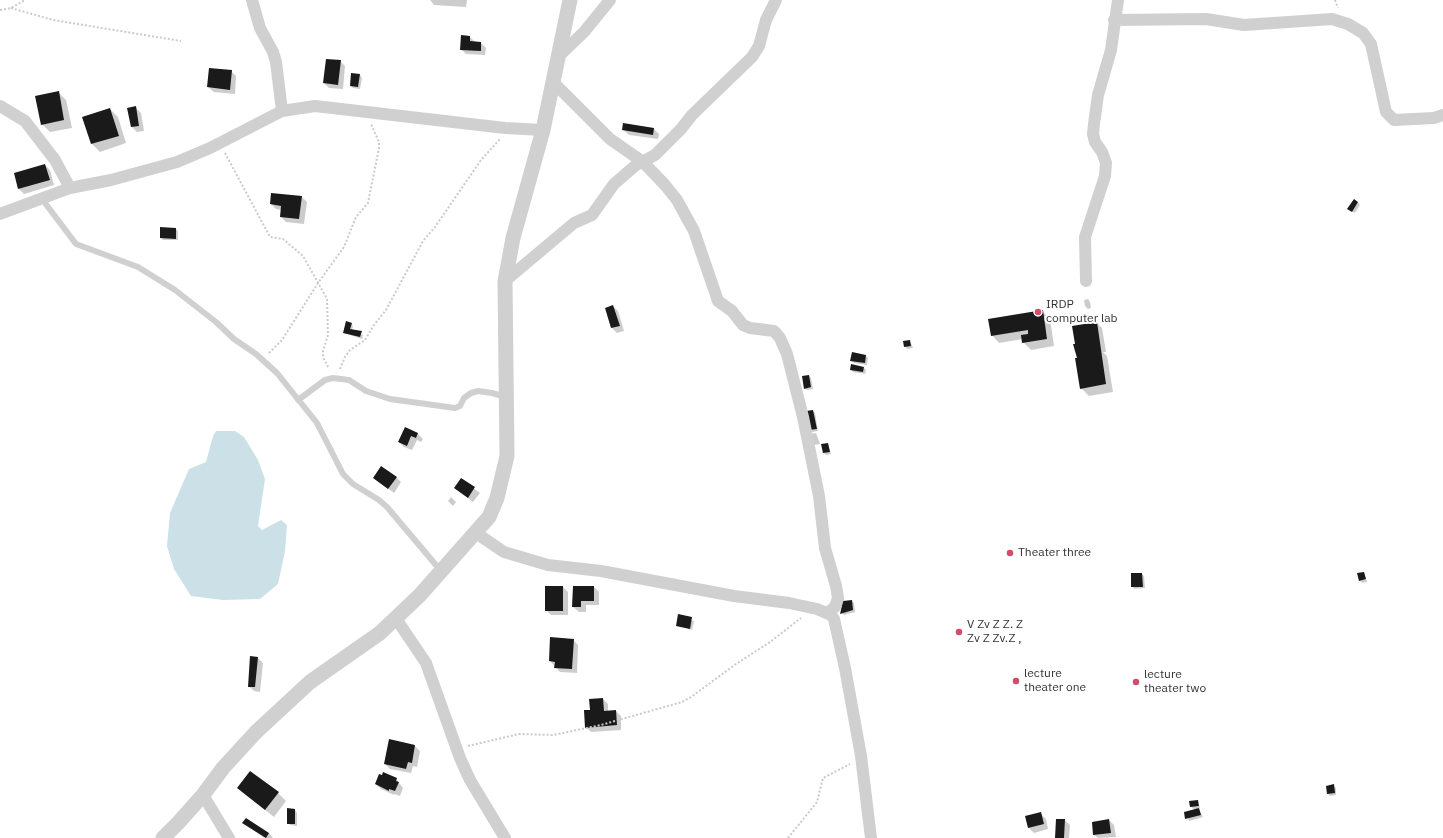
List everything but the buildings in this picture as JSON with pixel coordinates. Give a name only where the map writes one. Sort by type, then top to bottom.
[{"type":"street","points":[[252,0],[260,28],[273,52],[276,62],[282,111]]},
{"type":"street","points":[[163,838],[203,795],[223,768],[251,737],[310,682],[380,633],[442,572],[489,517],[497,498],[507,456],[505,281],[513,238],[544,130],[570,0]]},
{"type":"street","points":[[559,56],[584,32],[610,0]]},
{"type":"street","points":[[505,281],[574,223],[592,214],[614,184],[636,165],[655,155],[681,129],[692,115],[752,57],[759,46],[766,20],[776,0]]},
{"type":"street","points":[[1086,281],[1085,237],[1105,176],[1106,163],[1102,152],[1095,142],[1093,134],[1094,124],[1098,95],[1111,50],[1118,0]]},
{"type":"street","points":[[1114,20],[1206,19],[1244,25],[1332,19],[1348,24],[1363,33],[1371,44],[1386,112],[1394,120],[1434,118],[1443,115]]},
{"type":"street","points":[[553,82],[610,139],[643,162],[665,185],[687,217],[702,253],[712,287],[718,301],[732,311],[743,325],[750,328],[774,332],[780,338],[787,354],[803,417],[819,496],[825,548],[838,598],[835,607],[822,611]]},
{"type":"street","points":[[0,106],[25,121],[55,160],[70,188]]},
{"type":"street","points":[[0,214],[70,188],[111,180],[177,162],[220,143],[282,111],[315,106],[511,128],[544,130]]},
{"type":"street","points":[[476,533],[504,552],[548,566],[601,571],[822,611],[834,619],[861,756],[871,838]]},
{"type":"street","points":[[395,617],[426,663],[470,780],[505,838]]},
{"type":"street","points":[[203,795],[228,838]]},
{"type":"lane","points":[[42,199],[76,244],[138,267],[174,290],[216,322],[234,339],[263,360],[277,373],[317,423],[343,474],[353,484],[379,500],[387,507],[442,572]]},
{"type":"lane","points":[[298,400],[325,380],[334,378],[349,380],[366,392],[390,399],[455,408],[460,406],[464,398],[471,393],[478,391],[506,397]]},
{"type":"path","points":[[0,10],[11,8],[25,0]]},
{"type":"path","points":[[11,8],[53,20],[181,41]]},
{"type":"path","points":[[263,360],[282,340],[318,282],[348,240],[356,217],[368,203],[373,188],[379,142],[366,112]]},
{"type":"path","points":[[334,378],[350,350],[365,340],[374,325],[386,310],[423,241],[435,227],[481,160],[511,128]]},
{"type":"path","points":[[220,143],[270,237],[283,239],[303,256],[318,282],[319,288],[327,299],[328,335],[323,351],[323,357],[334,378]]},
{"type":"path","points":[[457,748],[519,734],[553,734],[601,725],[682,702],[770,642],[796,621],[822,611]]},
{"type":"path","points":[[788,838],[816,802],[823,778],[826,775],[845,767],[861,756]]},
{"type":"shaded area","points":[[216,431],[235,431],[244,437],[258,460],[265,479],[258,526],[262,530],[281,520],[287,525],[285,551],[278,584],[260,599],[223,600],[191,596],[174,569],[167,546],[170,513],[189,469],[206,462],[213,436]]},
{"type":"place","name":"IRDP computer lab","points":[[1038,312]]},
{"type":"place","name":"Theater three","points":[[1010,553]]},
{"type":"place","name":"V Zv Z Z. Z Zv Z Zv.Z ,","points":[[959,632]]},
{"type":"place","name":"lecture theater one","points":[[1016,681]]},
{"type":"place","name":"lecture theater two","points":[[1136,682]]}]
